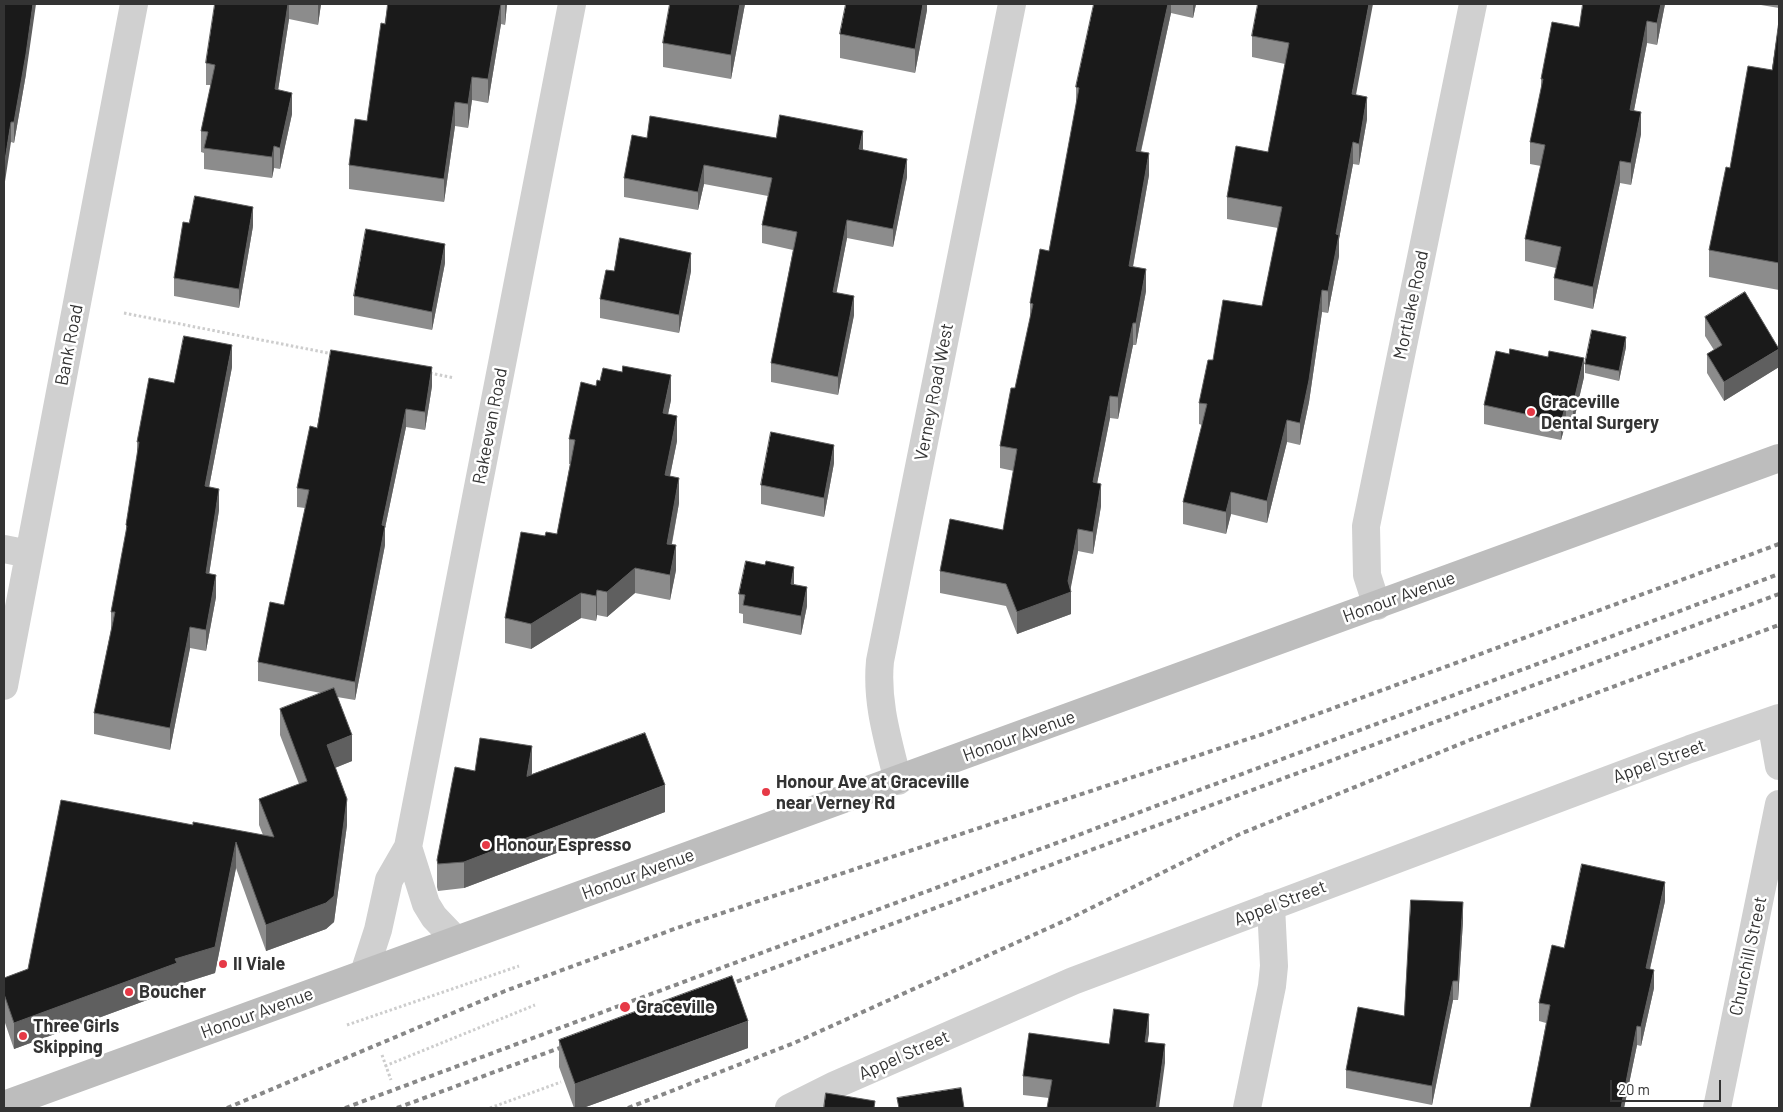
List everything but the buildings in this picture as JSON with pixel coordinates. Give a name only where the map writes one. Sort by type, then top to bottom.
[{"type":"main road","name":"Honour Avenue","points":[[4,1106],[1779,458]]},
{"type":"street","name":"Bank Road","points":[[4,686],[16,551],[134,4]]},
{"type":"street","name":"Rakeevan Road","points":[[364,973],[378,930],[389,880],[408,848],[572,4]]},
{"type":"street","name":"Verney Road West","points":[[898,781],[880,706],[878,690],[880,661],[1012,4]]},
{"type":"street","name":"Mortlake Road","points":[[1376,606],[1367,575],[1366,526],[1473,4]]},
{"type":"street","points":[[1775,719],[1779,766]]},
{"type":"street","name":"Appel Street","points":[[789,1108],[827,1088],[1073,981],[1775,719]]},
{"type":"street","name":"Churchill Street","points":[[1717,1108],[1779,804]]},
{"type":"street","name":"Rakeevan Road","points":[[408,848],[426,904],[434,917],[456,940]]},
{"type":"street","points":[[1247,1108],[1272,986],[1274,966],[1271,906]]},
{"type":"path","points":[[124,313],[338,355]]},
{"type":"path","points":[[425,372],[454,378]]},
{"type":"path","points":[[347,1025],[519,966]]},
{"type":"path","points":[[385,1066],[535,1004]]},
{"type":"path","points":[[382,1055],[391,1080]]},
{"type":"path","points":[[490,1108],[561,1082]]},
{"type":"railway","points":[[227,1108],[505,991],[677,928],[1263,734],[1779,544]]},
{"type":"railway","points":[[345,1108],[1779,574]]},
{"type":"railway","points":[[720,988],[1779,594]]},
{"type":"railway","points":[[628,1108],[794,1043],[1073,917],[1240,834],[1470,740],[1779,625]]},
{"type":"railway","points":[[397,1108],[573,1043]]},
{"type":"place","name":"Graceville Dental Surgery","points":[[1531,412]]},
{"type":"place","name":"Honour Ave at Graceville near Verney Rd","points":[[766,792]]},
{"type":"place","name":"Honour Espresso","points":[[486,845]]},
{"type":"place","name":"Il Viale","points":[[223,964]]},
{"type":"place","name":"Boucher","points":[[129,992]]},
{"type":"place","name":"Graceville","points":[[625,1007]]},
{"type":"place","name":"Three Girls Skipping","points":[[23,1036]]}]
